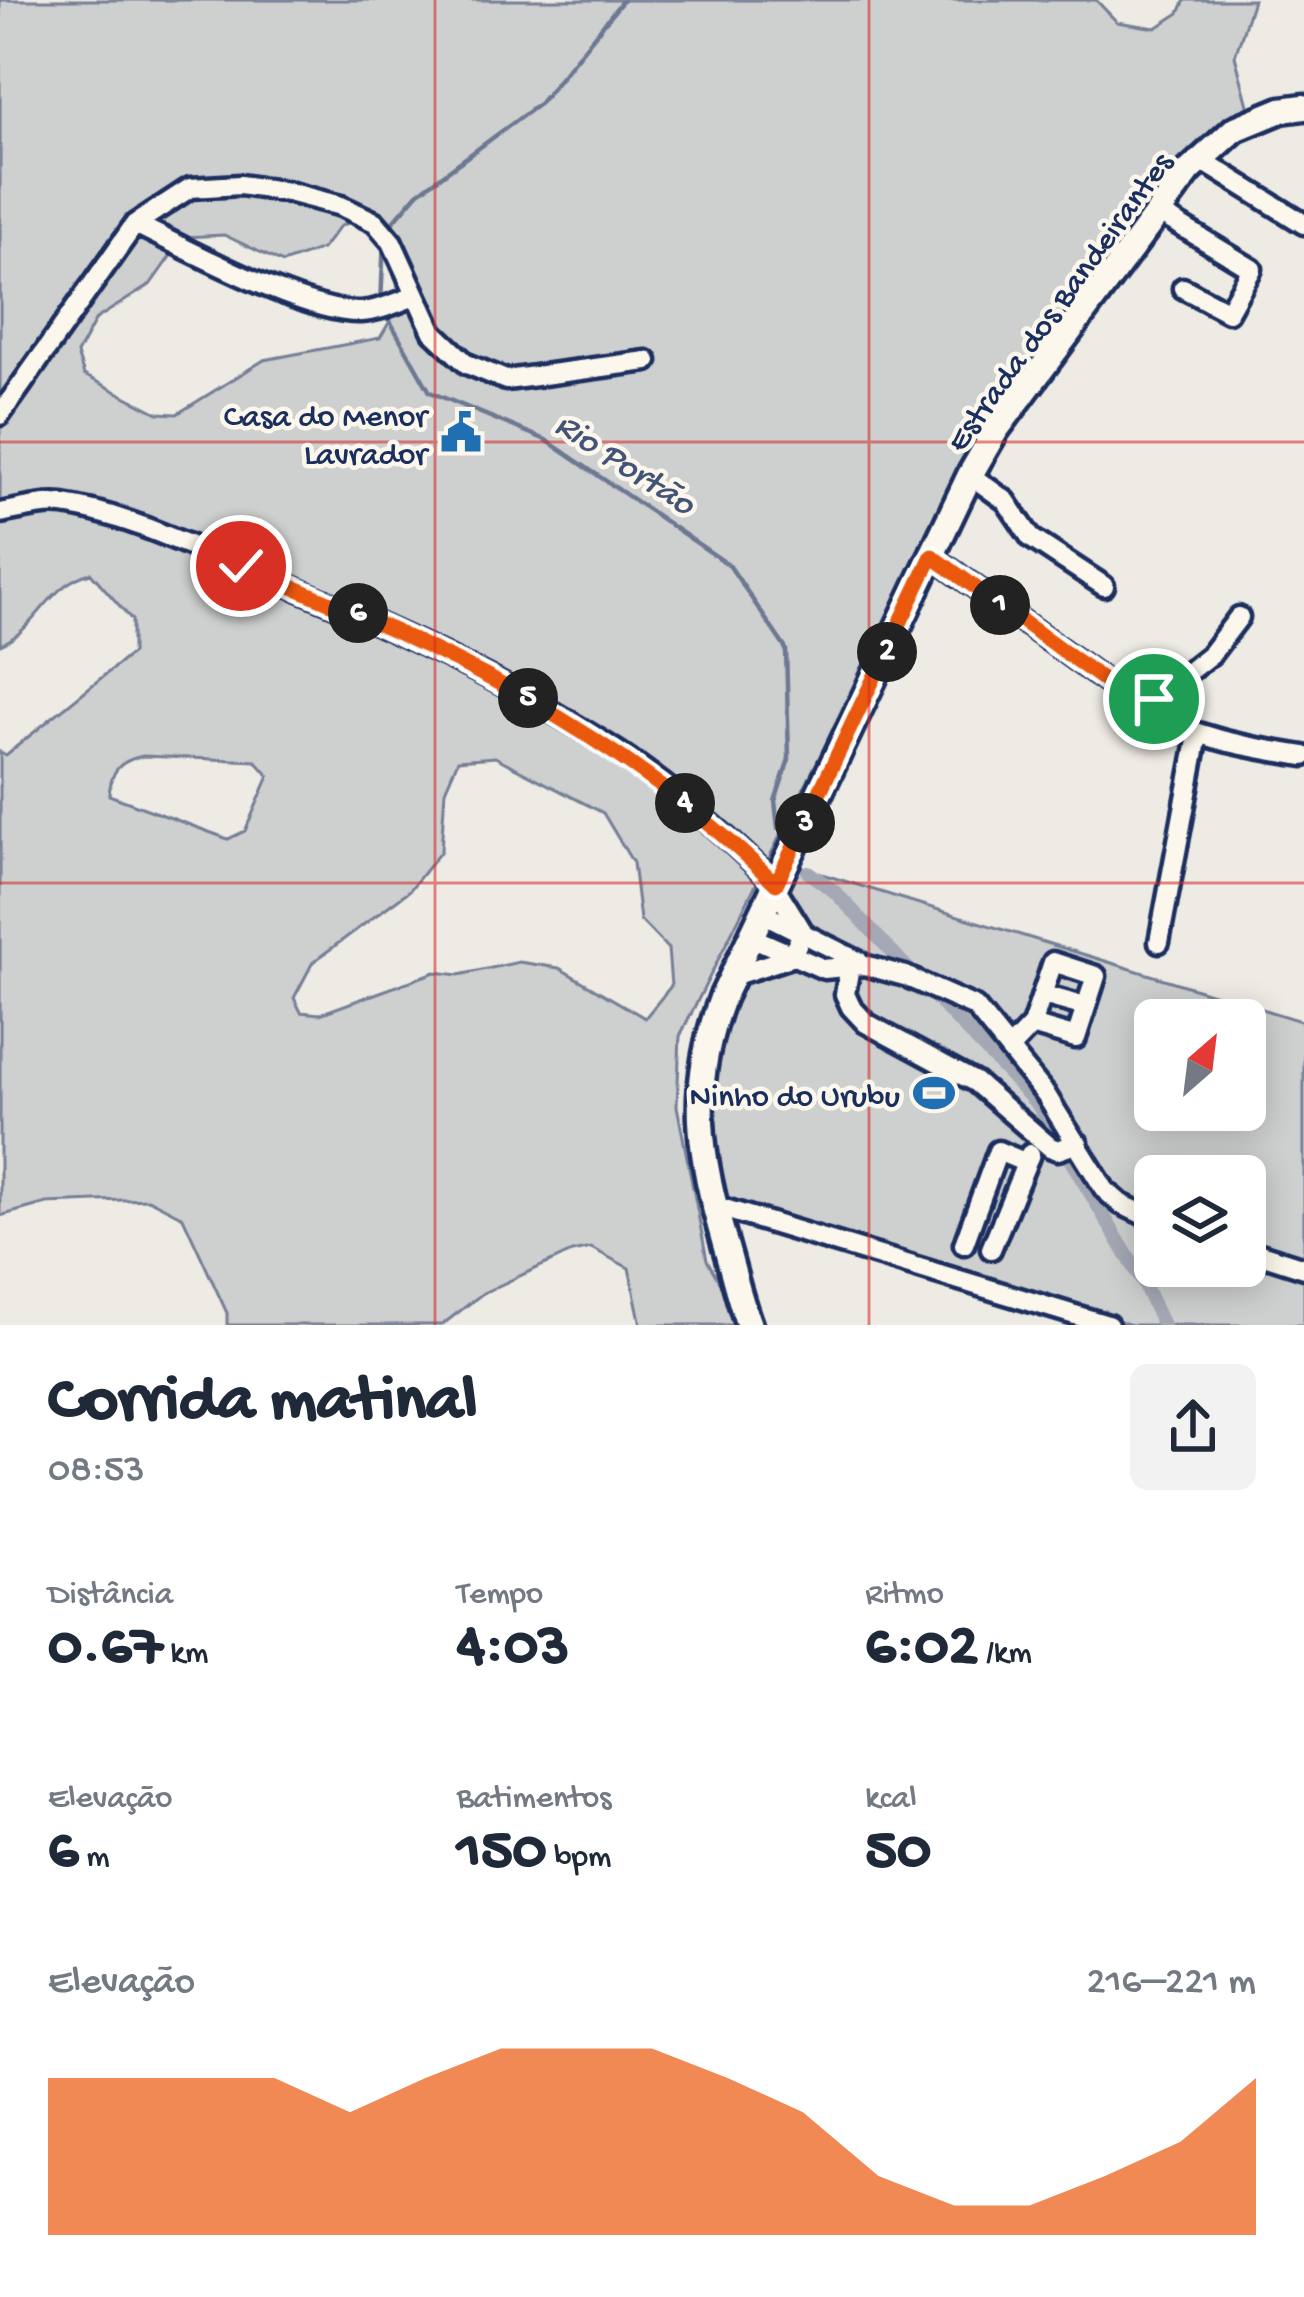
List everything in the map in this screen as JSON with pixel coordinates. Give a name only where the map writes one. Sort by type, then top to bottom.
[{"type":"main road","name":"Estrada dos Bandeirantes","points":[[749,1325],[715,1206],[699,1125],[700,1075],[714,1018],[732,976],[970,475],[996,430],[1201,159],[1235,129],[1282,110],[1304,107]]},
{"type":"street","points":[[1201,159],[1304,224]]},
{"type":"street","points":[[0,415],[135,224],[190,188],[240,185],[288,192],[341,206],[375,222],[392,242],[433,332],[467,364],[506,380],[647,361]]},
{"type":"street","points":[[1158,212],[1252,269],[1232,310],[1184,288]]},
{"type":"street","points":[[135,224],[289,294],[360,312],[415,296]]},
{"type":"street","points":[[970,475],[1006,501],[1031,538],[1104,586]]},
{"type":"street","points":[[0,513],[62,505],[135,524],[346,608],[495,679],[610,746],[676,796],[776,886],[803,932]]},
{"type":"street","points":[[932,556],[1142,708],[1198,736],[1304,756]]},
{"type":"street","points":[[1142,708],[1211,654],[1239,617]]},
{"type":"street","points":[[1159,942],[1198,736]]},
{"type":"street","points":[[757,925],[803,932],[855,963],[905,976],[975,1006],[1009,1049],[1070,1146],[1105,1190],[1134,1210]]},
{"type":"street","points":[[757,925],[791,957],[824,969],[855,963]]},
{"type":"street","points":[[732,976],[791,957],[803,932]]},
{"type":"street","points":[[1009,1049],[1032,1025],[1053,962],[1096,976],[1076,1038],[1032,1025]]},
{"type":"street","points":[[855,963],[845,994],[866,1023],[975,1082],[1039,1140],[1070,1146]]},
{"type":"street","points":[[1043,995],[1086,1007]]},
{"type":"street","points":[[991,1249],[1024,1162],[1039,1140]]},
{"type":"street","points":[[964,1244],[998,1151],[1024,1162]]},
{"type":"street","points":[[715,1206],[1108,1325]]},
{"type":"street","points":[[1266,1256],[1304,1268]]},
{"type":"shaded area","points":[[0,0],[1096,0],[1117,22],[1156,28],[1179,13],[1185,0],[1253,0],[1235,56],[1249,109],[1202,148],[938,520],[680,1036],[677,1106],[707,1260],[744,1325],[641,1325],[629,1268],[591,1248],[572,1252],[483,1293],[442,1325],[227,1325],[227,1313],[183,1217],[148,1199],[47,1203],[0,1216],[0,752],[6,755],[132,653],[132,620],[91,573],[64,586],[24,628],[0,645]],"holes":[[[357,219],[376,226],[394,261],[400,304],[380,338],[264,360],[177,414],[158,413],[84,375],[77,354],[96,319],[150,285],[184,237],[224,235],[283,263],[322,249],[339,227]],[[495,757],[603,813],[633,863],[640,920],[668,949],[671,986],[645,1018],[559,968],[519,962],[459,975],[435,972],[320,1014],[301,1012],[294,998],[313,962],[409,891],[441,851],[445,790],[458,760]],[[135,758],[256,761],[269,776],[245,831],[228,839],[109,795],[118,768]]]},
{"type":"shaded area","name":"Ninho do Urubu","points":[[799,867],[1229,999],[1134,999],[1134,1131],[1266,1131],[1266,1010],[1304,1022],[1304,1325],[1132,1325],[732,1214],[714,1141],[712,1105],[724,1034],[751,965]]},
{"type":"waterway","name":"Rio Portão","points":[[388,228],[418,193],[540,103],[623,0]]},
{"type":"waterway","name":"Rio Portão","points":[[381,304],[384,238]]},
{"type":"waterway","name":"Rio Portão","points":[[386,314],[430,392],[546,440],[729,565],[786,649],[789,759],[775,801],[778,828]]},
{"type":"waterway","name":"Rio Portão","points":[[808,872],[834,891],[1038,1105],[1143,1282],[1163,1325]]},
{"type":"place","name":"Casa do Menor Lavrador","points":[[461,432]]},
{"type":"place","name":"Ninho do Urubu","points":[[934,1093]]},
{"type":"route","points":[[241,566],[346,608],[495,679],[610,746],[676,796],[776,884],[932,556],[1142,708],[1154,699]]}]
